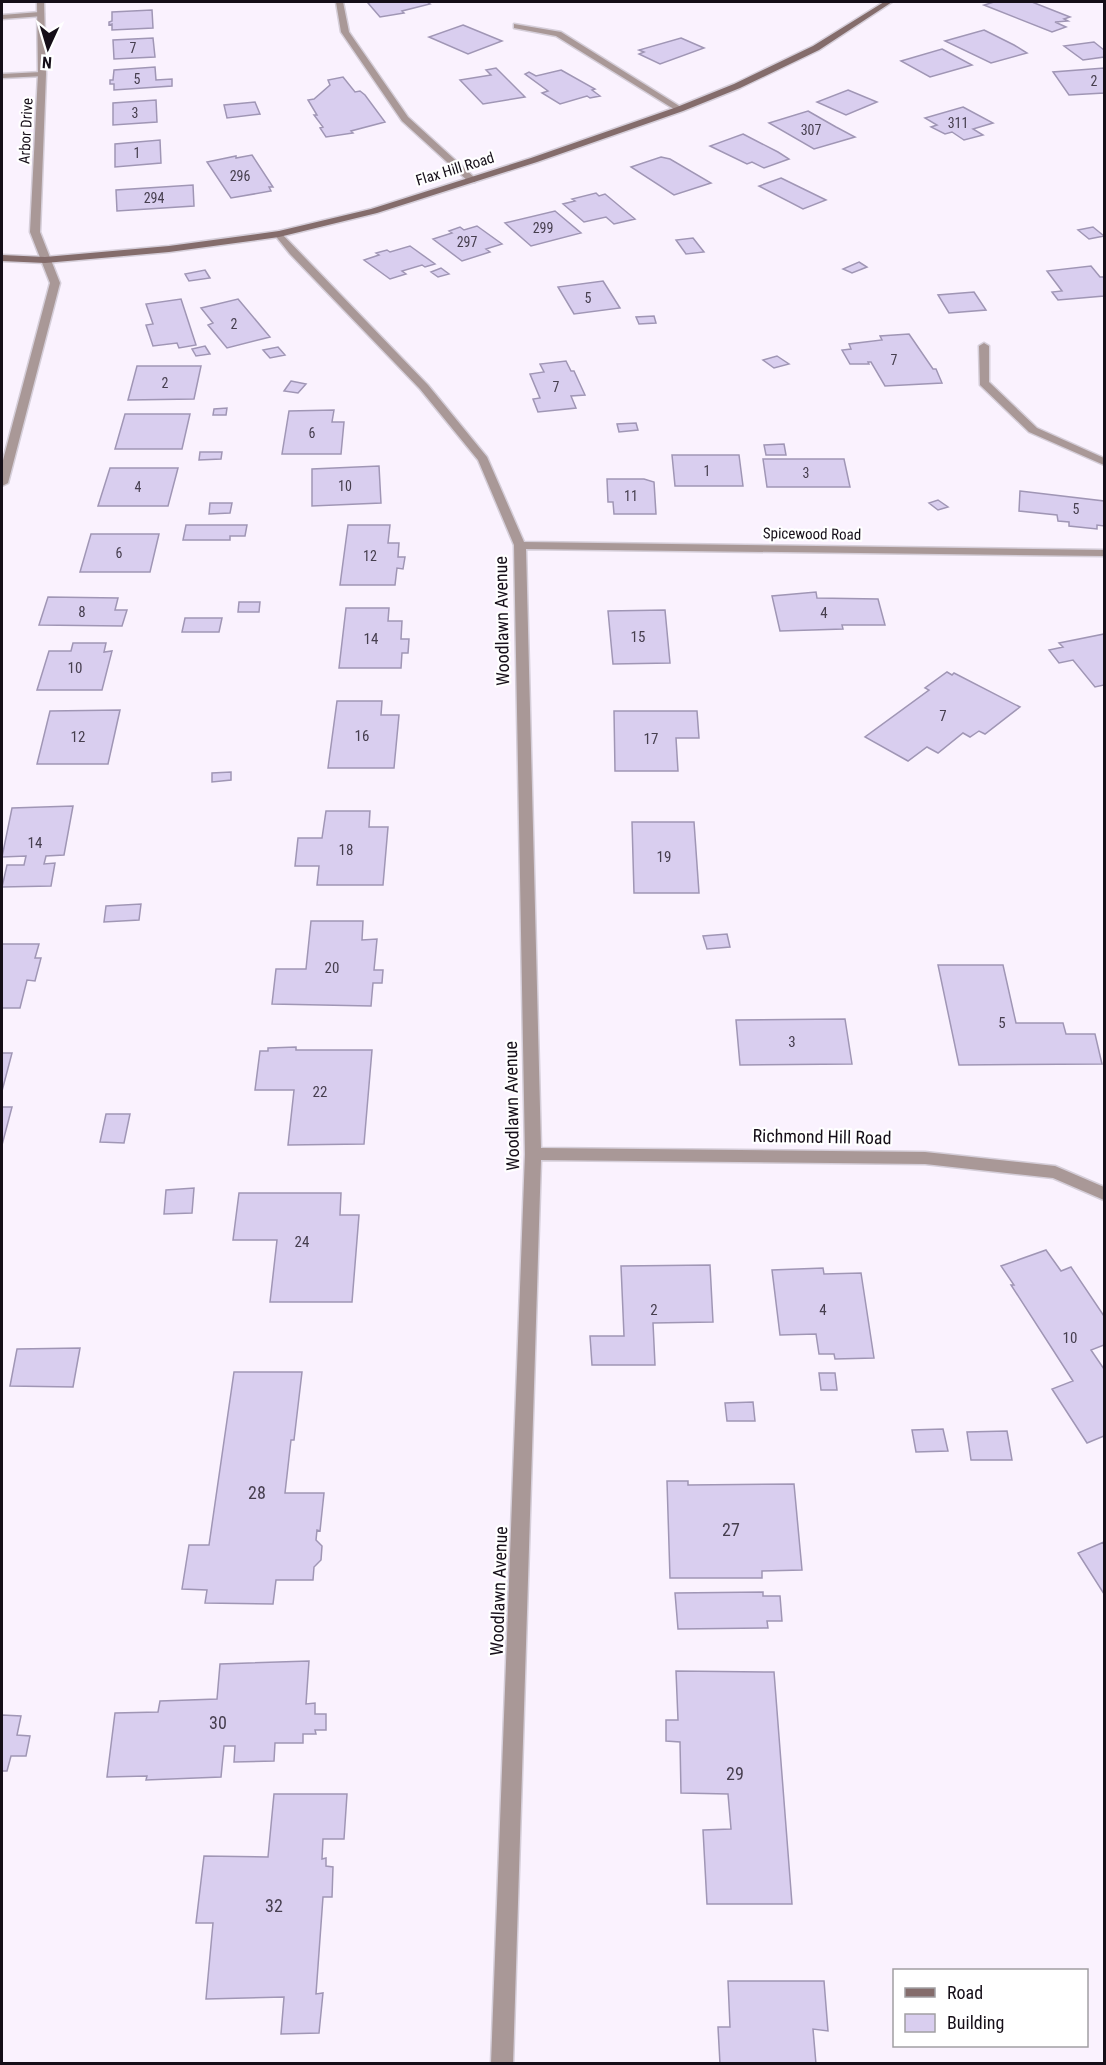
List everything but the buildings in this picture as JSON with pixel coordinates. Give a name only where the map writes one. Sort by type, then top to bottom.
[{"type":"main road","name":"Flax Hill Road","points":[[2,258],[45,260],[169,249],[279,234],[374,210],[612,134],[737,86],[816,48],[888,2]]},
{"type":"street","name":"Arbor Drive","points":[[2,483],[55,284],[34,232],[42,74],[39,2]]},
{"type":"street","points":[[339,2],[345,32],[405,119],[472,180]]},
{"type":"street","points":[[2,17],[40,14]]},
{"type":"street","points":[[517,27],[558,34],[680,109]]},
{"type":"street","points":[[2,76],[42,74]]},
{"type":"street","name":"Woodlawn Avenue","points":[[279,234],[293,252],[424,387],[483,459],[520,545],[533,1154],[502,2064]]},
{"type":"street","points":[[984,346],[984,383],[1032,430],[1104,462]]},
{"type":"street","name":"Spicewood Road","points":[[520,545],[1104,553]]},
{"type":"street","name":"Richmond Hill Road","points":[[533,1154],[925,1158],[1055,1172],[1104,1194]]}]
